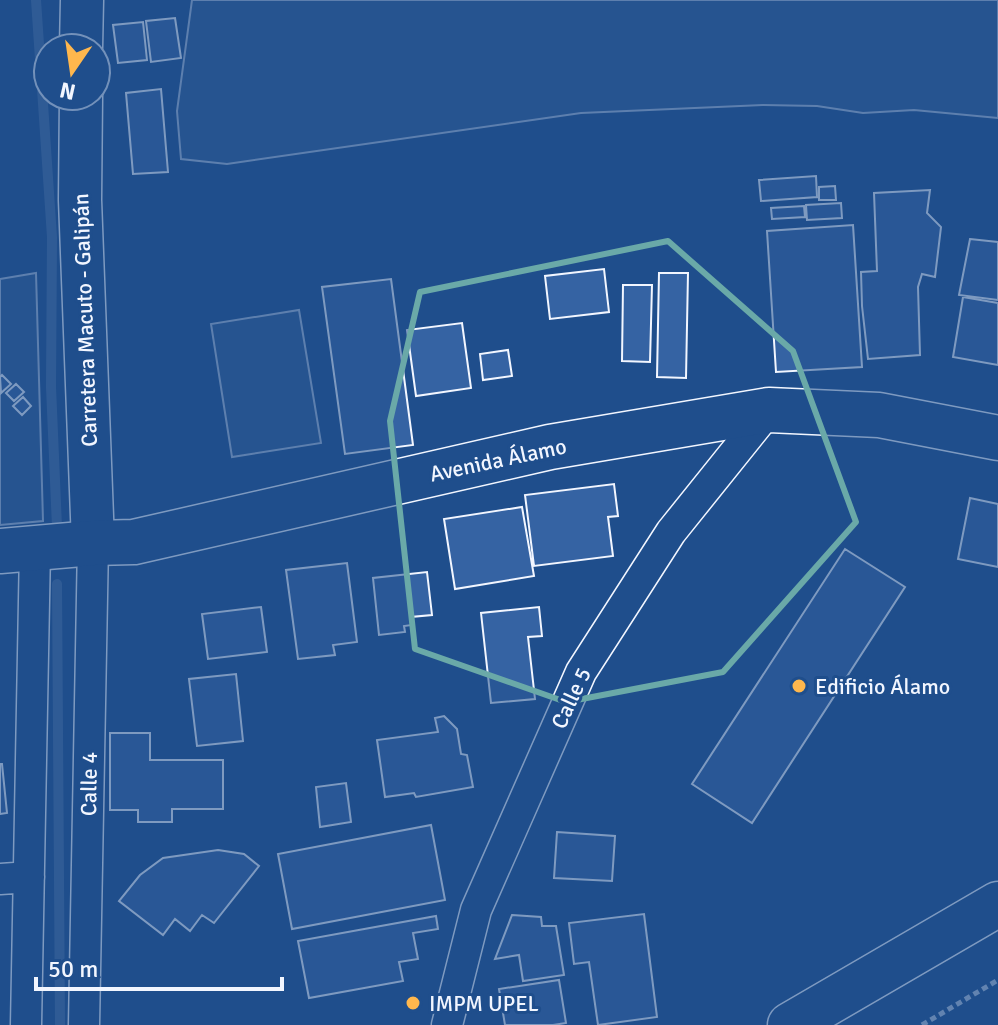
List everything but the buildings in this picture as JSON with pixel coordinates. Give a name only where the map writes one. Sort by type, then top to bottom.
[{"type":"main road","points":[[81,32],[82,0]]},
{"type":"main road","name":"Carretera Macuto - Galipán","points":[[81,112],[80,200],[93,543]]},
{"type":"main road","name":"Avenida Álamo","points":[[18,550],[134,542],[550,447],[769,410],[879,415],[998,438]]},
{"type":"main road","points":[[790,1025],[998,904]]},
{"type":"street","name":"Calle 5","points":[[447,1025],[476,910],[581,672],[671,532],[769,410]]},
{"type":"street","name":"Calle 4","points":[[84,1025],[93,543]]},
{"type":"street","points":[[18,550],[15,878],[26,1025]]},
{"type":"path","points":[[922,1025],[998,980]]},
{"type":"highlighted area","points":[[668,241],[793,351],[856,522],[723,672],[566,702],[415,649],[390,421],[420,292]]},
{"type":"shaded area","points":[[192,0],[998,0],[998,118],[914,110],[863,113],[817,106],[763,105],[581,113],[227,164],[181,159],[177,111]]},
{"type":"shaded area","points":[[36,273],[43,521],[0,525],[0,279]]},
{"type":"shaded area","points":[[299,310],[321,443],[232,457],[211,324]]},
{"type":"waterway","points":[[36,0],[52,237],[51,387],[57,527]]},
{"type":"waterway","points":[[57,584],[60,1025]]},
{"type":"place","name":"Edificio Álamo","points":[[799,686]]},
{"type":"place","name":"IMPM UPEL","points":[[413,1003]]}]
